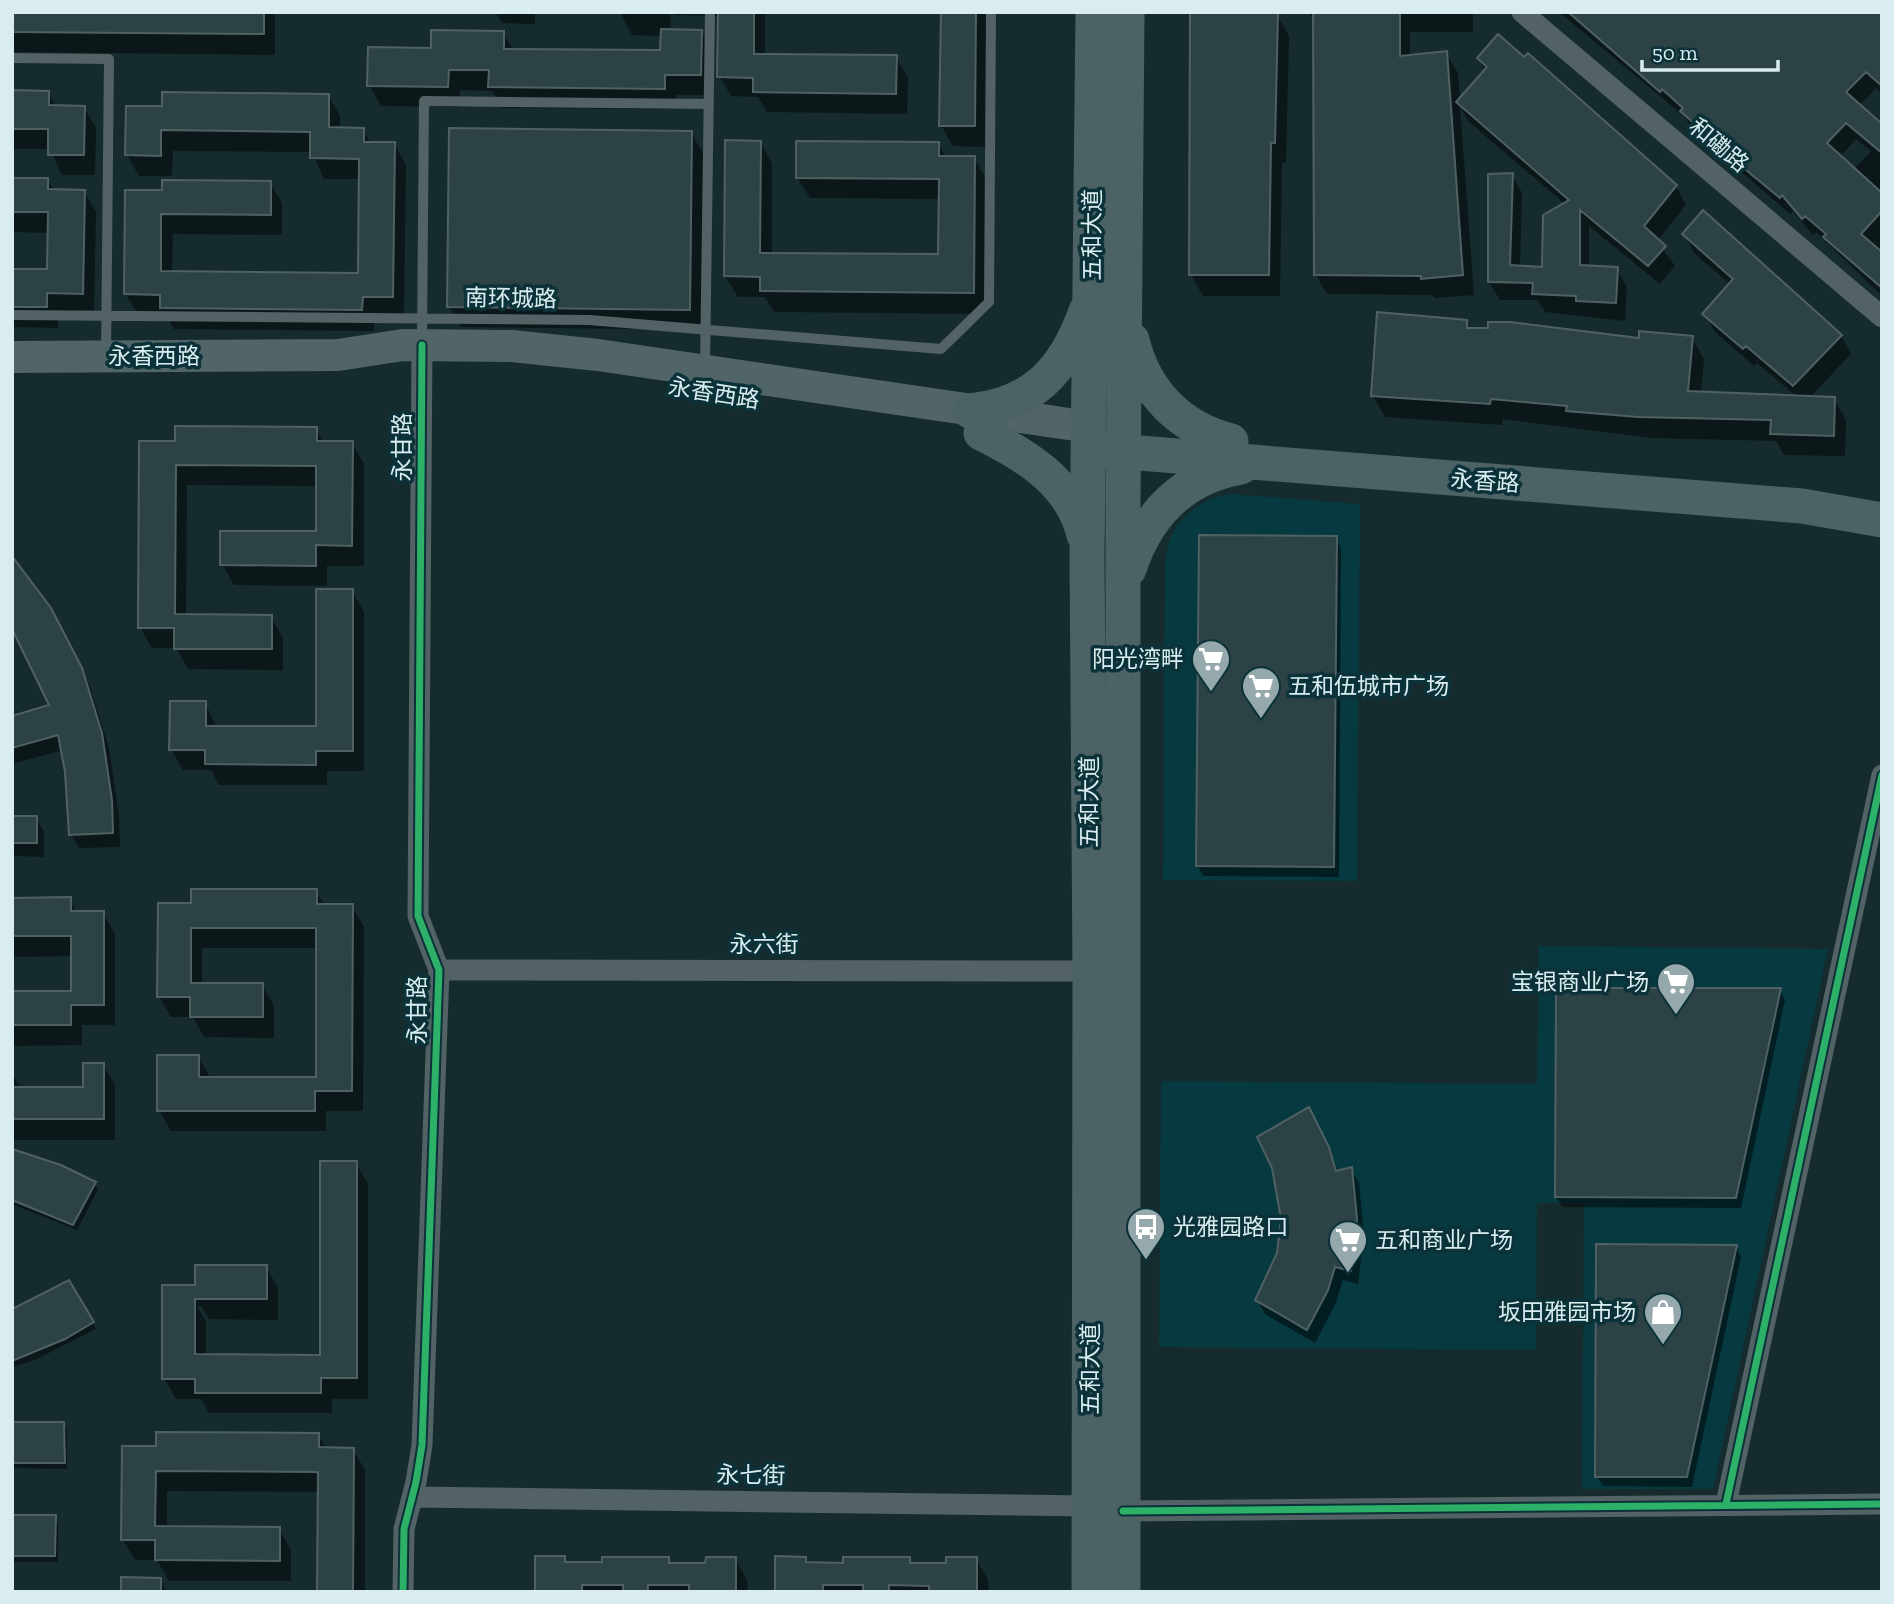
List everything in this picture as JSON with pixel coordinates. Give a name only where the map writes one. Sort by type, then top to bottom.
[{"type":"main road","name":"五和大道","points":[[1093,12],[1124,441],[1123,1592]]},
{"type":"main road","name":"五和大道","points":[[1089,1592],[1088,438],[1114,297],[1127,12]]},
{"type":"main road","points":[[1087,556],[1078,514],[1059,485],[1027,458],[975,422],[1041,384],[1114,297],[1140,367],[1163,403],[1195,428],[1231,441]]},
{"type":"main road","name":"永香西路","points":[[422,343],[499,366],[592,374],[1088,438]]},
{"type":"main road","name":"永香西路","points":[[12,357],[338,355],[422,343],[554,350],[705,371],[975,422]]},
{"type":"main road","name":"永香路","points":[[1088,438],[1124,441],[1262,464],[1802,506],[1882,520]]},
{"type":"main road","name":"永香路","points":[[1124,441],[1231,441],[1786,485],[1882,498]]},
{"type":"main road","points":[[1087,594],[1124,592],[1139,542],[1160,507],[1176,494],[1214,475],[1262,464]]},
{"type":"street","name":"和磡路","points":[[1522,12],[1882,317]]},
{"type":"street","name":"永甘路","points":[[403,1592],[404,1529],[422,1445],[439,970],[418,916],[422,343]]},
{"type":"street","points":[[1726,1504],[1882,775]]},
{"type":"street","name":"永六街","points":[[439,970],[1090,971]]},
{"type":"street","name":"永七街","points":[[412,1497],[1089,1506]]},
{"type":"street","points":[[1123,1511],[1882,1504]]},
{"type":"lane","points":[[705,371],[710,12]]},
{"type":"lane","name":"南环城路","points":[[12,314],[107,316],[422,343],[589,320],[942,349],[989,302],[990,12]]},
{"type":"lane","points":[[12,58],[109,59],[106,357]]},
{"type":"lane","points":[[422,343],[424,102],[709,104]]},
{"type":"shaded area","name":"五和伍城市广场","points":[[1230,494],[1360,504],[1357,881],[1163,880],[1165,560],[1169,541],[1178,523],[1193,509],[1210,499]]},
{"type":"shaded area","points":[[1539,946],[1828,949],[1713,1489],[1582,1489],[1584,1203],[1537,1203],[1536,1350],[1159,1347],[1161,1081],[1537,1084]]},
{"type":"building","points":[[12,12],[264,12],[264,34],[12,32]]},
{"type":"building","points":[[718,12],[754,12],[754,54],[897,55],[896,94],[753,92],[753,78],[717,77]]},
{"type":"building","points":[[941,12],[976,12],[975,126],[939,126]]},
{"type":"building","points":[[1190,12],[1278,13],[1275,143],[1271,143],[1269,275],[1189,275]]},
{"type":"building","points":[[1313,12],[1400,12],[1400,56],[1447,51],[1463,275],[1421,279],[1421,276],[1314,275]]},
{"type":"building","points":[[1568,12],[1882,12],[1882,86],[1866,72],[1846,92],[1882,124],[1882,153],[1846,123],[1827,143],[1882,193],[1882,211],[1861,234],[1882,252],[1882,288],[1823,237],[1826,234],[1805,216],[1802,219],[1782,195],[1780,198],[1752,175],[1680,111],[1683,108],[1662,89],[1660,92]]},
{"type":"building","points":[[661,29],[702,30],[701,75],[665,75],[665,89],[488,87],[489,70],[449,70],[448,87],[367,86],[368,47],[431,48],[431,30],[504,31],[504,49],[660,50]]},
{"type":"building","points":[[1498,34],[1524,57],[1528,53],[1677,185],[1644,226],[1666,246],[1648,266],[1580,210],[1580,265],[1618,267],[1616,303],[1576,301],[1576,296],[1532,294],[1533,283],[1488,282],[1488,174],[1513,173],[1510,265],[1542,267],[1543,215],[1569,200],[1456,102],[1487,67],[1477,58]]},
{"type":"building","points":[[12,90],[49,91],[49,105],[85,106],[84,155],[48,155],[48,129],[12,129]]},
{"type":"building","points":[[162,92],[329,94],[329,127],[364,128],[364,142],[395,142],[393,297],[363,297],[362,310],[160,308],[160,295],[124,294],[125,190],[162,190],[162,180],[271,181],[271,215],[161,214],[161,271],[358,273],[359,159],[310,158],[310,132],[161,130],[161,156],[125,155],[126,106],[162,106]]},
{"type":"building","points":[[449,128],[692,131],[690,310],[447,307]]},
{"type":"building","points":[[725,140],[761,141],[760,253],[938,254],[939,179],[796,178],[796,141],[939,142],[939,156],[975,156],[974,293],[760,291],[760,277],[724,276]]},
{"type":"building","points":[[12,178],[48,178],[48,189],[85,190],[83,294],[47,293],[47,307],[12,307],[12,269],[47,269],[48,212],[12,212]]},
{"type":"building","points":[[1703,210],[1842,335],[1793,386],[1746,346],[1743,349],[1702,314],[1733,279],[1682,234]]},
{"type":"building","points":[[1377,312],[1467,320],[1467,328],[1488,328],[1488,322],[1510,322],[1639,338],[1639,331],[1693,336],[1688,391],[1835,397],[1834,436],[1770,434],[1771,420],[1638,417],[1566,411],[1567,406],[1491,399],[1490,404],[1371,396]]},
{"type":"building","points":[[175,426],[317,427],[317,441],[353,441],[352,546],[316,545],[316,566],[220,565],[220,531],[316,531],[316,466],[176,465],[175,614],[272,615],[272,649],[174,649],[174,628],[138,628],[139,441],[175,441]]},
{"type":"building","name":"五和伍城市广场","points":[[1199,535],[1337,536],[1334,867],[1196,866]]},
{"type":"building","points":[[12,556],[51,608],[82,668],[102,733],[112,800],[113,833],[69,835],[65,772],[58,735],[12,748],[12,716],[49,705],[12,629]]},
{"type":"building","points":[[316,589],[353,589],[353,751],[316,751],[316,765],[205,764],[205,750],[169,750],[170,701],[206,701],[206,726],[316,726]]},
{"type":"building","points":[[12,816],[37,816],[37,843],[12,843]]},
{"type":"building","points":[[191,889],[317,889],[317,904],[353,904],[352,1091],[315,1091],[315,1111],[157,1111],[157,1055],[199,1055],[199,1077],[316,1077],[316,928],[191,928],[191,983],[263,983],[263,1017],[190,1017],[190,997],[157,997],[158,903],[191,903]]},
{"type":"building","points":[[71,897],[71,911],[104,911],[104,1005],[71,1005],[71,1025],[12,1025],[12,991],[71,991],[71,936],[12,936],[12,898]]},
{"type":"building","name":"宝银商业广场","points":[[1556,988],[1781,988],[1736,1198],[1555,1197]]},
{"type":"building","points":[[83,1063],[104,1063],[104,1119],[12,1119],[12,1087],[83,1087]]},
{"type":"building","points":[[1309,1107],[1329,1147],[1336,1171],[1352,1167],[1357,1219],[1351,1271],[1335,1267],[1328,1290],[1307,1330],[1255,1300],[1277,1253],[1281,1219],[1272,1168],[1257,1137]]},
{"type":"building","points":[[12,1149],[61,1165],[96,1182],[73,1225],[12,1200]]},
{"type":"building","points":[[320,1161],[357,1161],[357,1378],[321,1378],[321,1393],[195,1393],[195,1379],[162,1379],[162,1285],[195,1285],[195,1265],[267,1265],[267,1299],[195,1299],[195,1354],[320,1355]]},
{"type":"building","points":[[1596,1244],[1737,1245],[1687,1477],[1595,1477]]},
{"type":"building","points":[[69,1280],[94,1322],[65,1339],[12,1361],[12,1309]]},
{"type":"building","points":[[12,1422],[64,1422],[65,1463],[12,1463]]},
{"type":"building","points":[[156,1432],[319,1433],[319,1447],[354,1448],[353,1592],[317,1592],[318,1472],[156,1471],[155,1526],[280,1527],[280,1561],[155,1560],[155,1540],[121,1540],[122,1446],[156,1446]]},
{"type":"building","points":[[12,1515],[56,1515],[55,1556],[12,1556]]},
{"type":"building","points":[[535,1556],[565,1556],[565,1562],[602,1562],[602,1557],[669,1557],[669,1563],[705,1563],[706,1557],[736,1557],[736,1592],[689,1592],[689,1585],[648,1585],[648,1592],[623,1592],[623,1585],[582,1585],[582,1592],[535,1592]]},
{"type":"building","points":[[775,1556],[806,1557],[806,1562],[843,1563],[843,1557],[910,1557],[910,1563],[946,1563],[946,1557],[977,1557],[977,1592],[929,1592],[929,1586],[889,1585],[889,1592],[863,1592],[863,1585],[823,1585],[823,1592],[775,1592]]},
{"type":"building","points":[[121,1577],[161,1578],[161,1592],[121,1592]]},
{"type":"cycle path","points":[[403,1592],[404,1529],[422,1445],[439,970],[418,916],[422,345]]},
{"type":"cycle path","points":[[1726,1504],[1882,775]]},
{"type":"cycle path","points":[[1123,1511],[1882,1504]]},
{"type":"place","name":"阳光湾畔","points":[[1211,693]]},
{"type":"place","name":"五和伍城市广场","points":[[1261,720]]},
{"type":"place","name":"宝银商业广场","points":[[1676,1016]]},
{"type":"place","name":"光雅园路口","points":[[1146,1261]]},
{"type":"place","name":"五和商业广场","points":[[1348,1274]]},
{"type":"place","name":"坂田雅园市场","points":[[1663,1346]]}]
